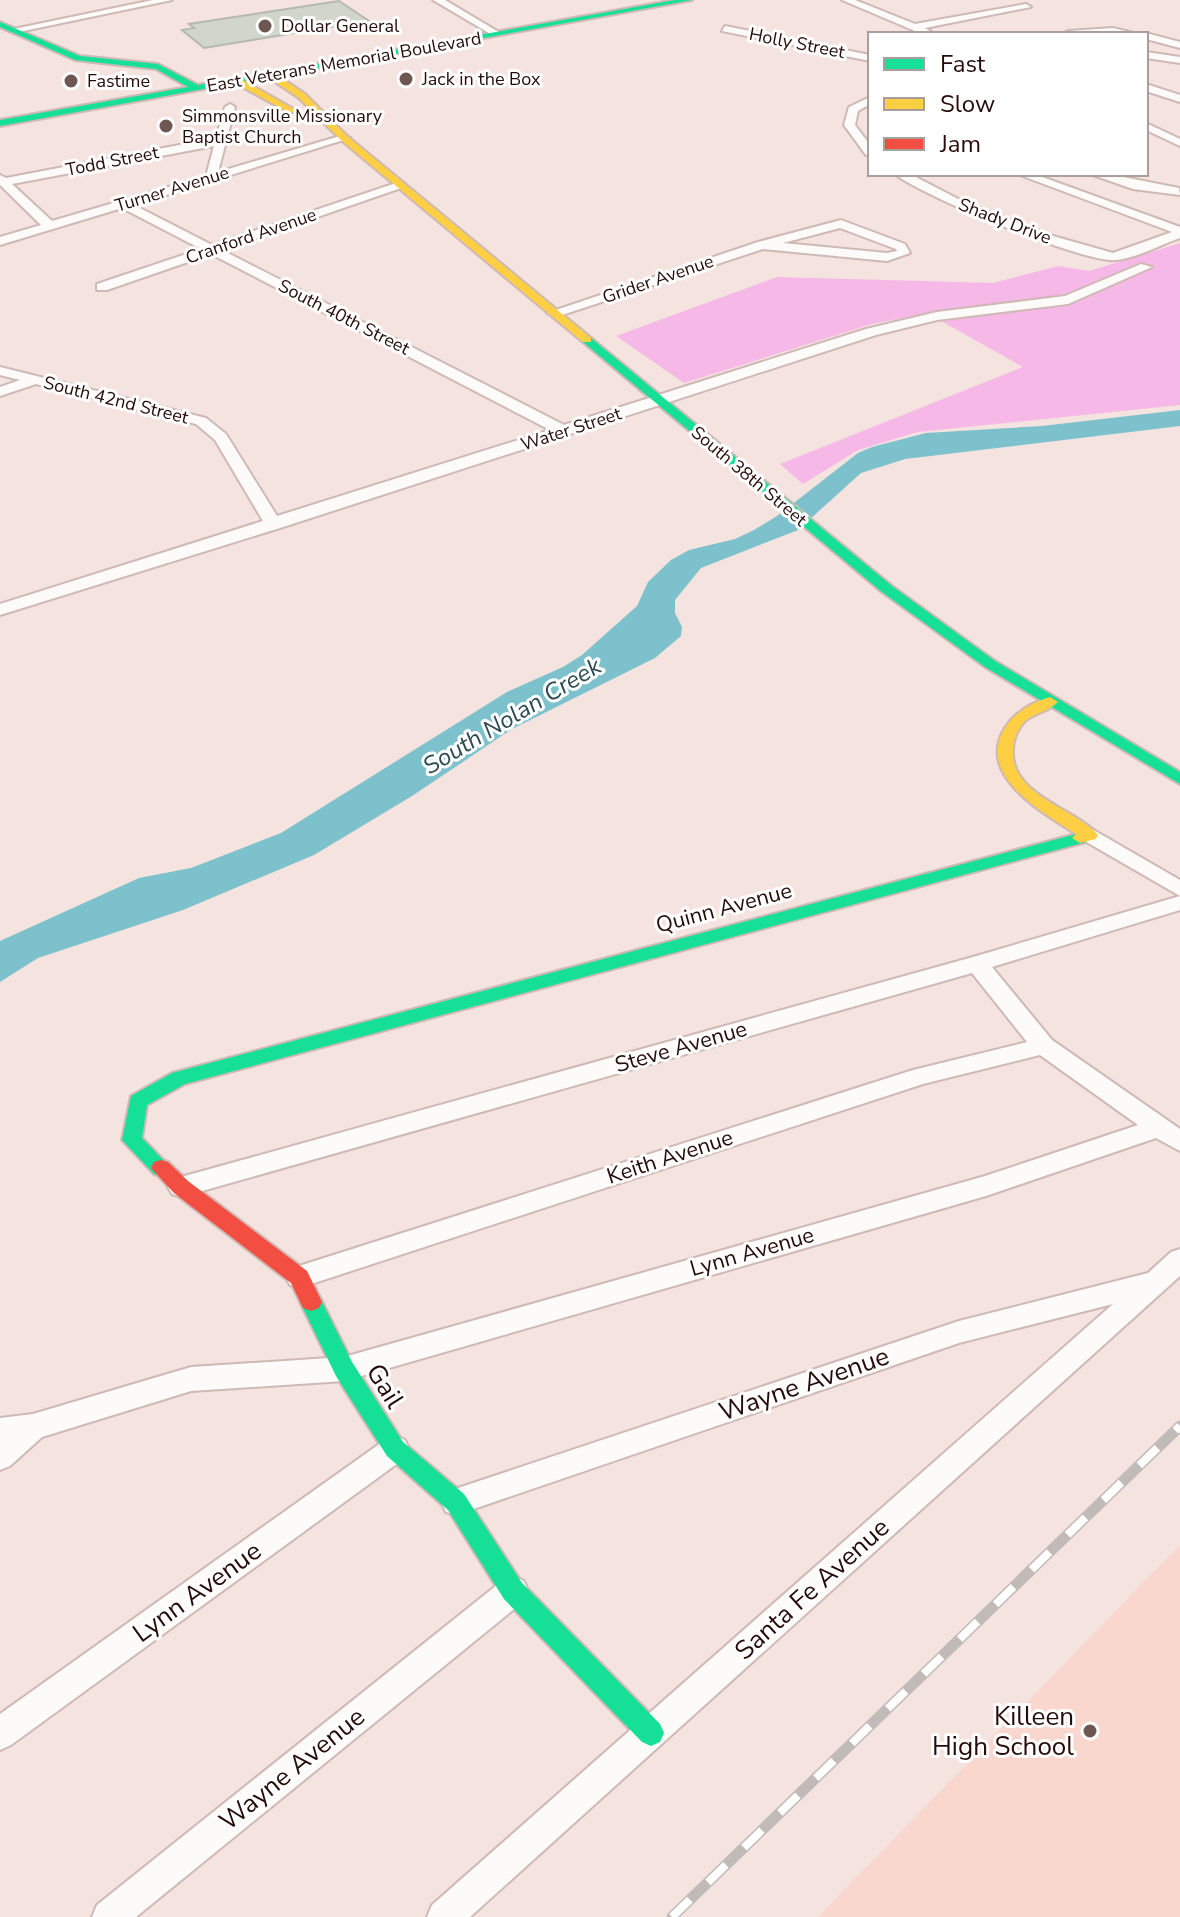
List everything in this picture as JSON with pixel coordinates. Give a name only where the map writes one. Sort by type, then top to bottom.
[{"type":"main road","name":"East Veterans Memorial Boulevard","points":[[0,123],[688,0]]},
{"type":"main road","points":[[7,27],[78,58],[158,67],[197,88]]},
{"type":"main road","points":[[302,96],[306,80],[336,63]]},
{"type":"main road","name":"South 38th Street","points":[[271,75],[302,96],[344,138],[836,549],[942,630],[1050,702],[1180,779]]},
{"type":"main road","name":"South 38th Street","points":[[238,81],[344,138]]},
{"type":"main road","points":[[1050,702],[1018,720],[1007,738],[1005,762],[1010,775],[1029,795],[1090,835]]},
{"type":"main road","name":"Quinn Avenue","points":[[179,1078],[1090,835]]},
{"type":"main road","name":"Gail","points":[[179,1078],[138,1101],[132,1140],[181,1187],[299,1277],[344,1369],[395,1449],[456,1502],[513,1591],[651,1733]]},
{"type":"street","points":[[7,27],[167,0]]},
{"type":"street","points":[[438,0],[497,34]]},
{"type":"street","points":[[847,0],[925,32]]},
{"type":"street","points":[[916,27],[1026,7]]},
{"type":"street","name":"Holly Street","points":[[725,29],[868,58]]},
{"type":"street","points":[[1083,32],[1105,32]]},
{"type":"street","points":[[1148,37],[1180,45]]},
{"type":"street","points":[[1148,55],[1180,60]]},
{"type":"street","points":[[1148,86],[1180,85]]},
{"type":"street","points":[[1148,87],[1180,99]]},
{"type":"street","points":[[868,101],[853,109],[849,125],[868,150]]},
{"type":"street","points":[[211,177],[230,107]]},
{"type":"street","points":[[853,109],[868,114]]},
{"type":"street","points":[[1148,127],[1180,143]]},
{"type":"street","name":"Turner Avenue","points":[[0,241],[344,138]]},
{"type":"street","name":"Todd Street","points":[[2,180],[220,141]]},
{"type":"street","name":"Shady Drive","points":[[905,176],[960,205],[1049,239],[1114,257],[1180,232]]},
{"type":"street","points":[[1028,176],[1180,232]]},
{"type":"street","points":[[1103,176],[1180,193]]},
{"type":"street","points":[[1148,176],[1180,193]]},
{"type":"street","points":[[2,180],[50,226]]},
{"type":"street","name":"Cranford Avenue","points":[[102,287],[400,185]]},
{"type":"street","name":"South 40th Street","points":[[123,204],[564,431]]},
{"type":"street","name":"Grider Avenue","points":[[554,313],[762,245],[841,224],[901,247],[904,253],[887,257],[762,245]]},
{"type":"street","name":"Water Street","points":[[0,610],[906,322],[1068,300],[1146,267]]},
{"type":"street","name":"South 42nd Street","points":[[0,371],[201,421],[221,437],[274,525]]},
{"type":"street","points":[[0,392],[35,379]]},
{"type":"street","points":[[1090,835],[1180,889]]},
{"type":"street","name":"Steve Avenue","points":[[181,1187],[977,964],[1180,903]]},
{"type":"street","points":[[977,964],[1044,1046],[1169,1135]]},
{"type":"street","name":"Keith Avenue","points":[[299,1277],[921,1076],[1044,1046]]},
{"type":"street","name":"Lynn Avenue","points":[[344,1369],[1169,1135]]},
{"type":"street","name":"Santa Fe Avenue","points":[[444,1917],[1180,1260]]},
{"type":"street","name":"Wayne Avenue","points":[[456,1502],[959,1332],[1156,1281]]},
{"type":"street","points":[[0,1431],[33,1427],[191,1379],[344,1369]]},
{"type":"street","points":[[0,1457],[33,1427]]},
{"type":"street","name":"Lynn Avenue","points":[[0,1734],[395,1449]]},
{"type":"street","name":"Wayne Avenue","points":[[109,1917],[513,1591]]},
{"type":"shaded area","points":[[1180,243],[1180,405],[918,432],[858,450],[803,484],[780,464],[1023,367],[927,313],[872,324],[684,383],[616,336],[777,277],[993,283],[1058,266],[1089,271]]},
{"type":"shaded area","name":"Killeen High School","points":[[1180,1545],[1180,1917],[818,1917]]},
{"type":"water","name":"South Nolan Creek","points":[[1180,410],[1180,426],[905,459],[861,473],[798,530],[701,568],[675,600],[675,613],[682,627],[681,636],[655,658],[512,729],[412,796],[314,855],[183,910],[38,958],[0,982],[0,941],[139,878],[191,868],[281,833],[507,692],[582,655],[637,606],[648,582],[671,560],[689,550],[735,539],[754,530],[777,516],[858,453],[926,433],[1042,426]]},
{"type":"building","name":"Dollar General","points":[[339,1],[369,21],[204,48],[182,30],[194,28],[189,24]]},
{"type":"railway","points":[[672,1917],[1180,1426]]},
{"type":"traffic: fast","points":[[0,123],[688,0]]},
{"type":"traffic: fast","points":[[0,24],[78,58],[158,67],[197,88]]},
{"type":"traffic: fast","points":[[587,340],[887,589],[990,664],[1180,779]]},
{"type":"traffic: fast","points":[[161,1168],[132,1140],[138,1101],[179,1078],[1080,838]]},
{"type":"traffic: fast","points":[[311,1302],[344,1369],[395,1449],[456,1502],[513,1591],[651,1733]]},
{"type":"traffic: slow","points":[[271,75],[302,96],[344,138],[587,340]]},
{"type":"traffic: slow","points":[[238,81],[293,111]]},
{"type":"traffic: slow","points":[[1050,702],[1017,721],[1006,739],[1004,756],[1011,773],[1024,788],[1090,835],[1080,838]]},
{"type":"traffic: jam","points":[[161,1168],[181,1187],[299,1277],[311,1302]]},
{"type":"place","name":"Dollar General","points":[[265,26]]},
{"type":"place","name":"Jack in the Box","points":[[406,79]]},
{"type":"place","name":"Fastime","points":[[71,81]]},
{"type":"place","name":"Simmonsville Missionary Baptist Church","points":[[166,126]]},
{"type":"place","name":"Killeen High School","points":[[1090,1731]]}]
